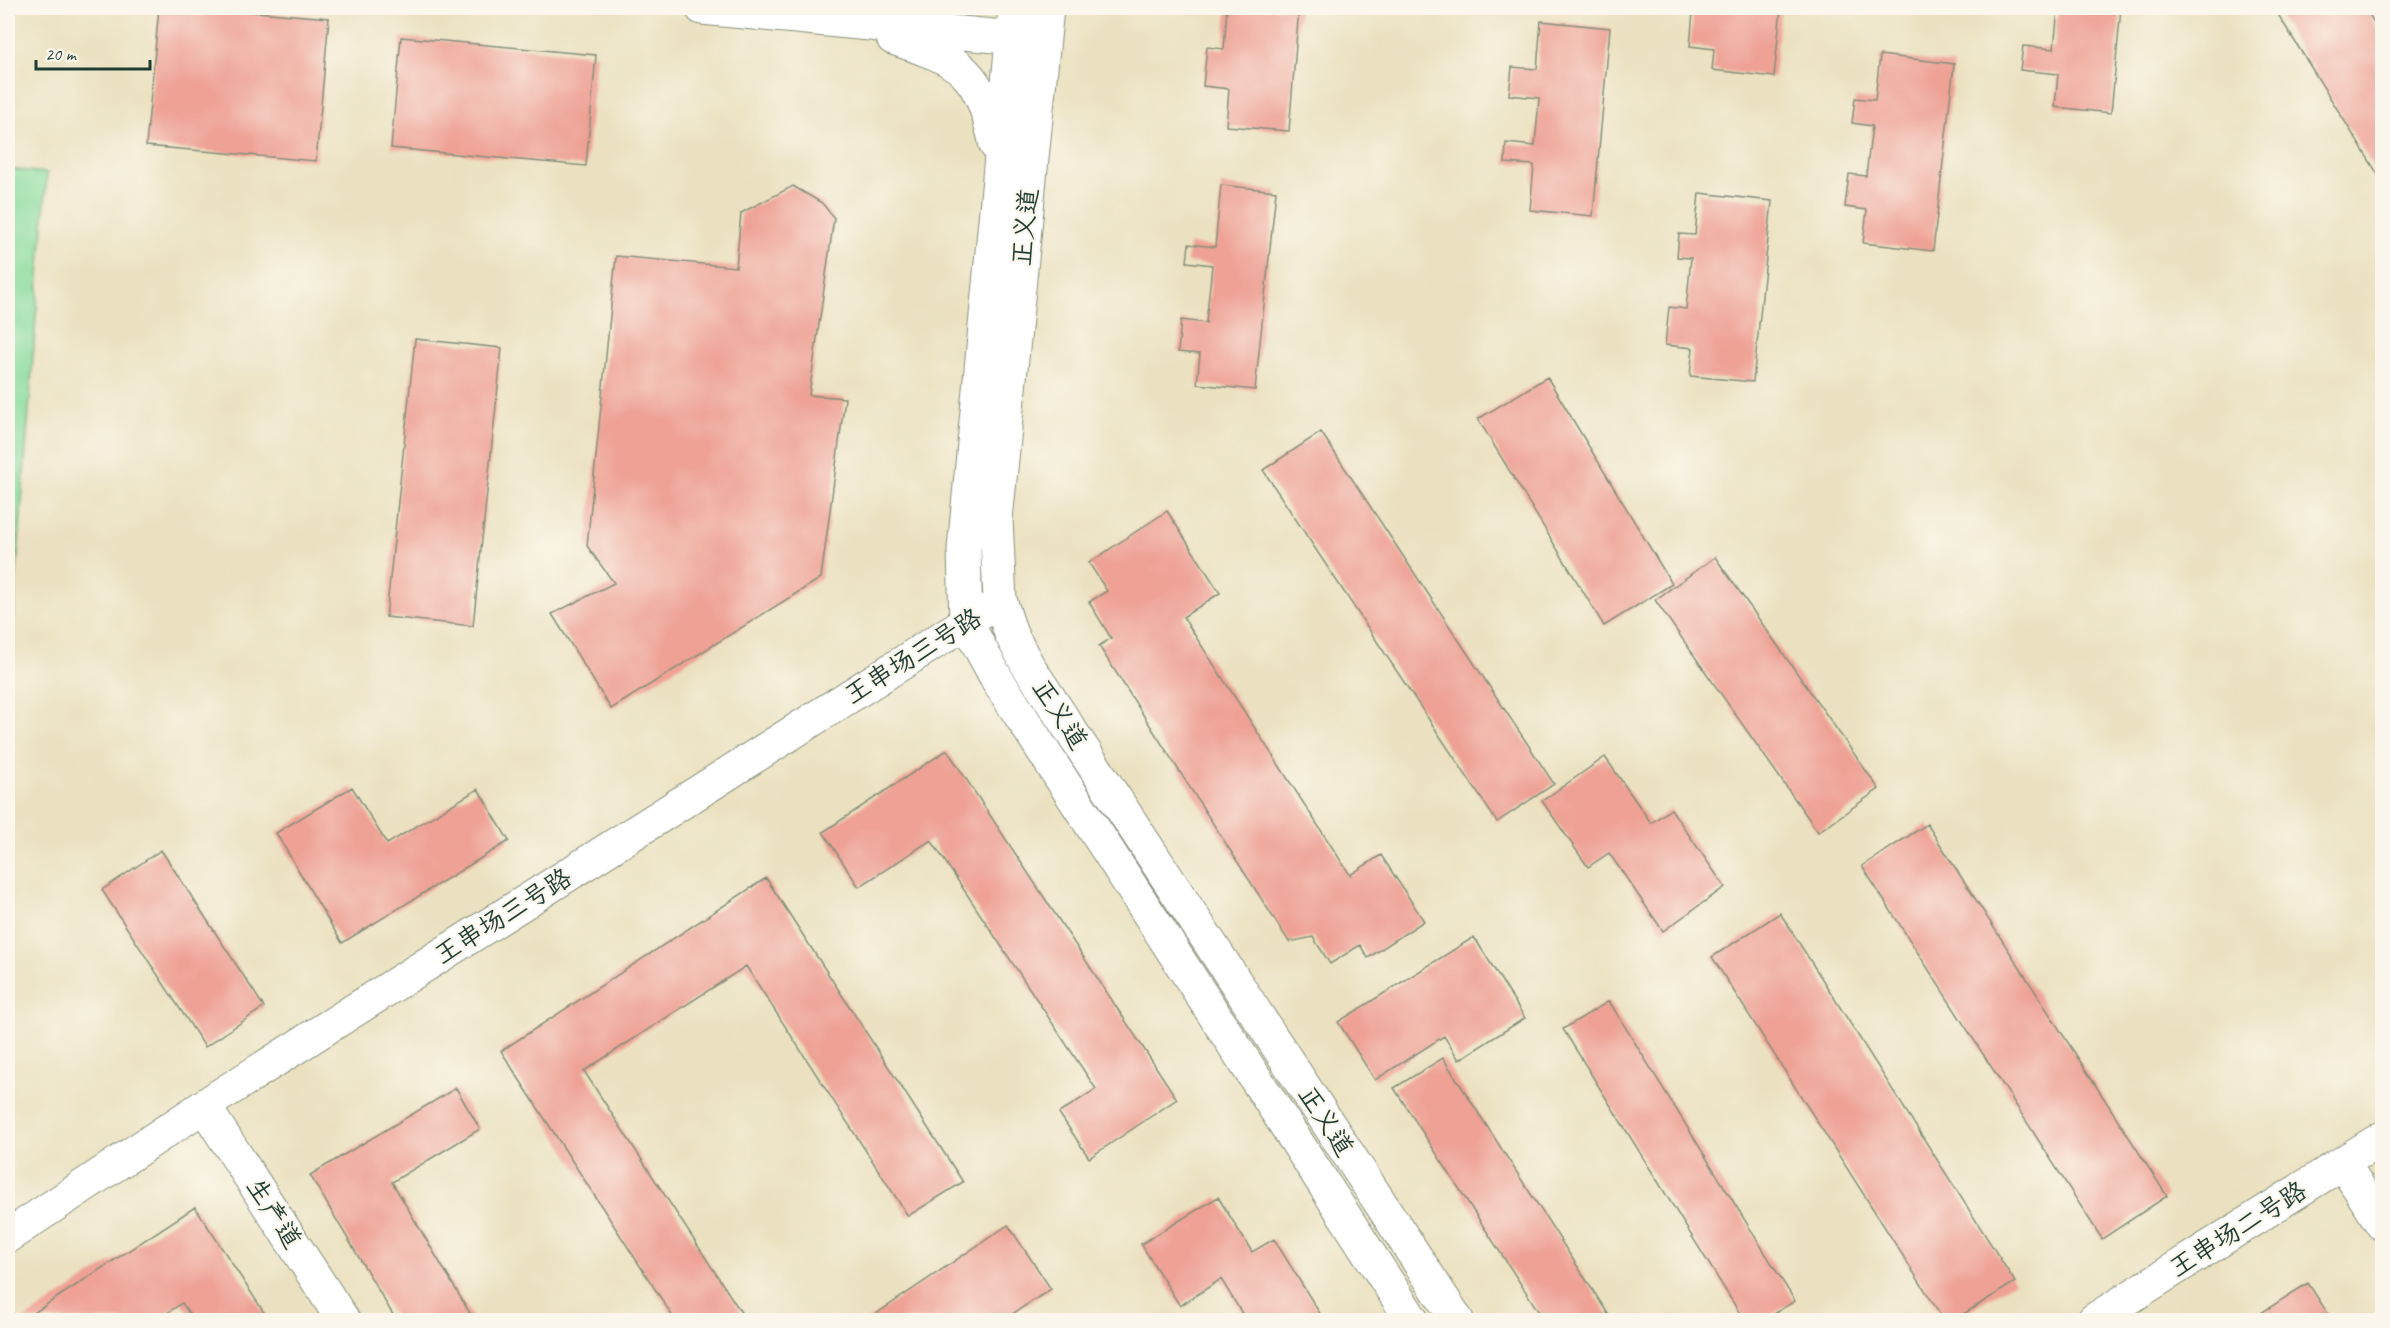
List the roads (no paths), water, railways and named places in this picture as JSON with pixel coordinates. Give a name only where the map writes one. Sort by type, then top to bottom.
[{"type":"street","points":[[702,8],[1024,28]]},
{"type":"street","points":[[880,33],[942,55],[960,66],[969,75],[1016,167],[1028,111],[1021,76],[1004,46],[987,34],[966,24],[906,8]]},
{"type":"street","name":"正义道","points":[[1047,8],[1024,28],[964,549],[966,621],[998,681],[1412,1320]]},
{"type":"street","name":"正义道","points":[[1024,28],[996,519],[1000,600],[1011,634],[1027,664],[1457,1320]]},
{"type":"street","name":"王串场三号路","points":[[8,1236],[204,1106],[1000,600]]},
{"type":"street","name":"生产道","points":[[204,1106],[343,1320]]},
{"type":"street","name":"王串场二号路","points":[[2094,1320],[2382,1138]]},
{"type":"street","points":[[2343,1163],[2382,1224]]}]
